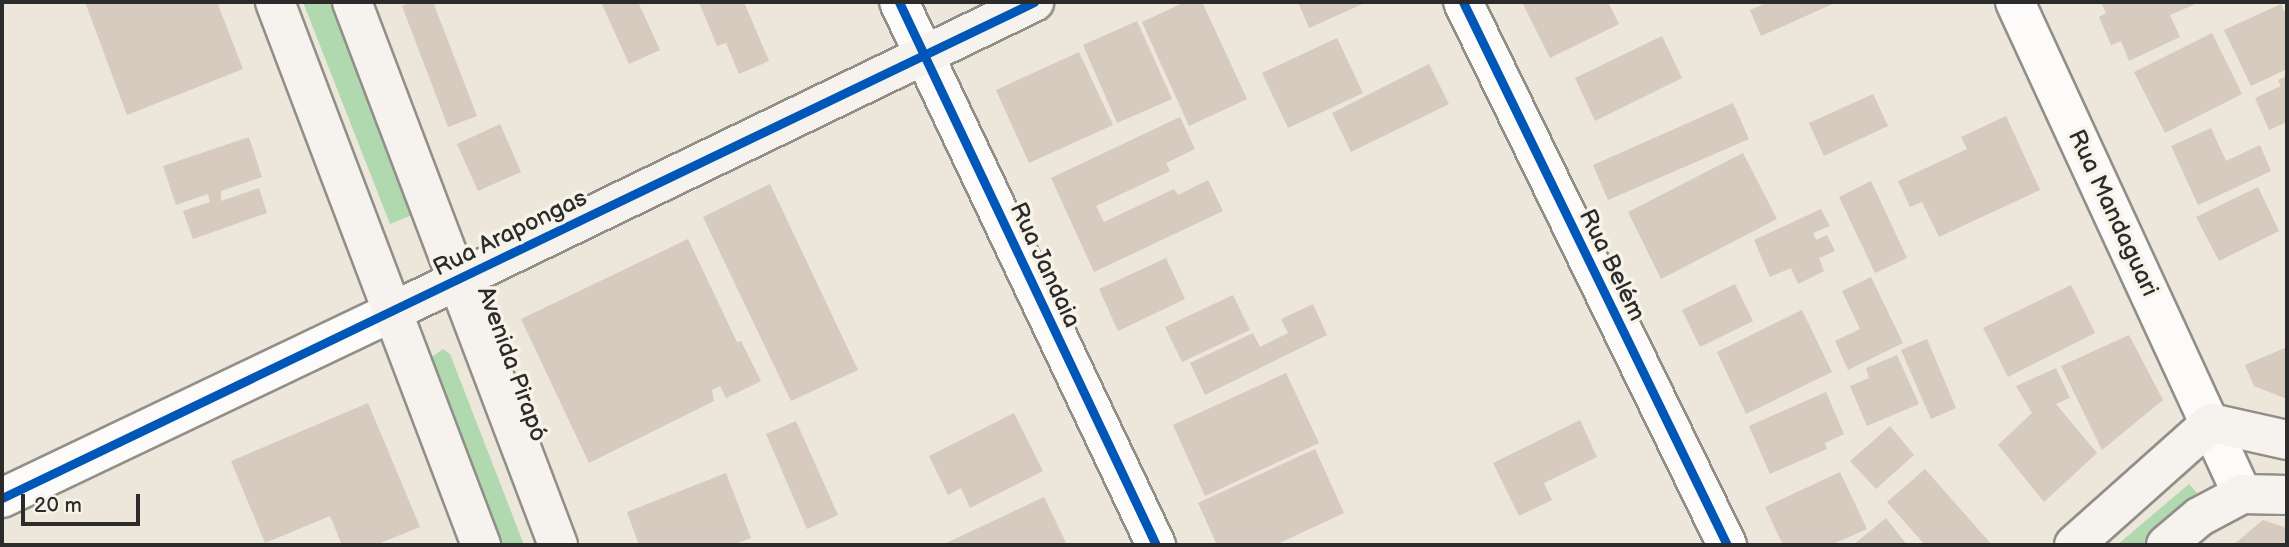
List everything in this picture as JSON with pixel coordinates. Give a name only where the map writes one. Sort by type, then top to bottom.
[{"type":"street","points":[[275,2],[481,545]]},
{"type":"street","name":"Avenida Pirapó","points":[[352,2],[460,279],[558,545]]},
{"type":"street","name":"Rua Jandaia","points":[[900,2],[1156,545]]},
{"type":"street","name":"Rua Arapongas","points":[[2,498],[1034,2]]},
{"type":"street","name":"Rua Belém","points":[[1463,2],[1727,545]]},
{"type":"street","name":"Rua Mandaguari","points":[[2015,2],[2242,494]]},
{"type":"street","points":[[2074,545],[2211,424],[2287,440]]},
{"type":"street","points":[[2166,545],[2199,517],[2242,494],[2287,494]]},
{"type":"green space","points":[[303,2],[335,2],[417,213],[390,224]]},
{"type":"green space","points":[[443,349],[450,354],[524,545],[494,545],[426,361]]},
{"type":"green space","points":[[2189,484],[2205,502],[2154,545],[2117,545]]},
{"type":"building","points":[[85,2],[217,2],[243,69],[127,115]]},
{"type":"building","points":[[413,2],[433,2],[477,116],[448,127],[402,6]]},
{"type":"building","points":[[601,2],[638,2],[660,50],[629,64]]},
{"type":"building","points":[[699,2],[744,2],[769,61],[739,74],[726,43],[717,46]]},
{"type":"building","points":[[1185,2],[1202,2],[1247,99],[1189,126],[1142,22]]},
{"type":"building","points":[[1298,2],[1367,2],[1309,28]]},
{"type":"building","points":[[1522,2],[1608,2],[1619,24],[1550,58]]},
{"type":"building","points":[[1769,2],[1837,2],[1761,36],[1750,10]]},
{"type":"building","points":[[2101,2],[2200,2],[2170,15],[2180,37],[2129,61],[2121,41],[2111,45],[2099,17],[2106,13]]},
{"type":"building","points":[[2281,4],[2287,17],[2287,69],[2251,86],[2224,30]]},
{"type":"building","points":[[1137,21],[1172,99],[1117,123],[1083,45]]},
{"type":"building","points":[[2212,33],[2242,94],[2165,133],[2134,72]]},
{"type":"building","points":[[1662,36],[1682,78],[1595,121],[1575,78]]},
{"type":"building","points":[[1337,38],[1363,93],[1288,128],[1262,73]]},
{"type":"building","points":[[1079,52],[1113,125],[1029,163],[996,90]]},
{"type":"building","points":[[1429,64],[1449,104],[1351,152],[1332,113]]},
{"type":"building","points":[[2287,76],[2287,122],[2269,130],[2255,98],[2281,86],[2278,80]]},
{"type":"building","points":[[1873,94],[1888,126],[1824,156],[1809,123]]},
{"type":"building","points":[[1733,103],[1749,139],[1608,200],[1593,165]]},
{"type":"building","points":[[2006,116],[2040,190],[1939,237],[1922,202],[1910,207],[1898,181],[1967,149],[1961,137]]},
{"type":"building","points":[[1180,117],[1195,149],[1166,163],[1170,171],[1096,206],[1104,222],[1174,189],[1178,195],[1208,180],[1223,211],[1094,272],[1051,178]]},
{"type":"building","points":[[500,124],[521,172],[478,191],[457,144]]},
{"type":"building","points":[[2211,128],[2226,161],[2260,145],[2271,171],[2198,205],[2171,146]]},
{"type":"building","points":[[249,137],[262,177],[221,191],[221,201],[259,188],[267,213],[193,239],[183,211],[210,202],[208,194],[176,205],[163,166]]},
{"type":"building","points":[[1743,153],[1777,219],[1661,279],[1628,212]]},
{"type":"building","points":[[1871,181],[1907,258],[1875,273],[1839,197]]},
{"type":"building","points":[[770,184],[858,370],[791,401],[703,217]]},
{"type":"building","points":[[2258,187],[2279,231],[2219,261],[2196,217]]},
{"type":"building","points":[[1821,209],[1830,226],[1813,233],[1816,240],[1827,235],[1835,251],[1819,258],[1824,271],[1798,284],[1791,268],[1770,277],[1754,240]]},
{"type":"building","points":[[688,239],[737,342],[741,341],[761,381],[726,398],[720,386],[712,390],[714,401],[589,463],[521,319]]},
{"type":"building","points":[[1166,258],[1185,299],[1118,331],[1099,289]]},
{"type":"building","points":[[1871,277],[1903,343],[1848,370],[1835,341],[1860,329],[1842,291]]},
{"type":"building","points":[[1735,284],[1753,321],[1700,347],[1682,310]]},
{"type":"building","points":[[2071,285],[2095,333],[2008,377],[1983,328]]},
{"type":"building","points":[[1233,295],[1250,330],[1182,362],[1165,327]]},
{"type":"building","points":[[1313,304],[1327,335],[1205,395],[1190,363],[1253,333],[1260,347],[1288,333],[1281,319]]},
{"type":"building","points":[[1802,310],[1832,372],[1746,414],[1717,352]]},
{"type":"building","points":[[2129,335],[2163,400],[2102,450],[2061,366]]},
{"type":"building","points":[[1927,339],[1956,408],[1931,419],[1901,350]]},
{"type":"building","points":[[2287,347],[2287,399],[2254,386],[2245,365]]},
{"type":"building","points":[[1897,355],[1919,404],[1867,426],[1850,386],[1869,378],[1866,368]]},
{"type":"building","points":[[2056,368],[2070,398],[2056,404],[2097,453],[2044,502],[1998,445],[2032,413],[2016,386]]},
{"type":"building","points":[[1286,373],[1319,443],[1205,496],[1173,425]]},
{"type":"building","points":[[1826,392],[1844,434],[1825,443],[1827,449],[1770,474],[1749,426]]},
{"type":"building","points":[[368,403],[420,527],[375,545],[342,545],[330,516],[265,543],[231,461]]},
{"type":"building","points":[[1014,413],[1043,471],[970,508],[961,488],[948,495],[929,456]]},
{"type":"building","points":[[1580,420],[1597,457],[1544,483],[1552,500],[1519,516],[1493,463]]},
{"type":"building","points":[[796,421],[838,515],[807,529],[766,434]]},
{"type":"building","points":[[1890,426],[1914,455],[1876,489],[1850,461]]},
{"type":"building","points":[[1315,449],[1344,513],[1275,545],[1217,545],[1198,503]]},
{"type":"building","points":[[1925,469],[1992,545],[1925,545],[1887,502]]},
{"type":"building","points":[[1840,472],[1867,529],[1831,545],[1783,545],[1765,507]]},
{"type":"building","points":[[726,473],[751,538],[732,545],[639,545],[627,512]]},
{"type":"building","points":[[1044,497],[1067,545],[942,545]]},
{"type":"building","points":[[1886,518],[1907,545],[1853,545]]},
{"type":"building","points":[[2263,520],[2287,528],[2287,545],[2233,545]]},
{"type":"cycle path","points":[[899,2],[1156,545]]},
{"type":"cycle path","points":[[2,498],[1034,2]]},
{"type":"cycle path","points":[[1463,2],[1727,545]]}]
